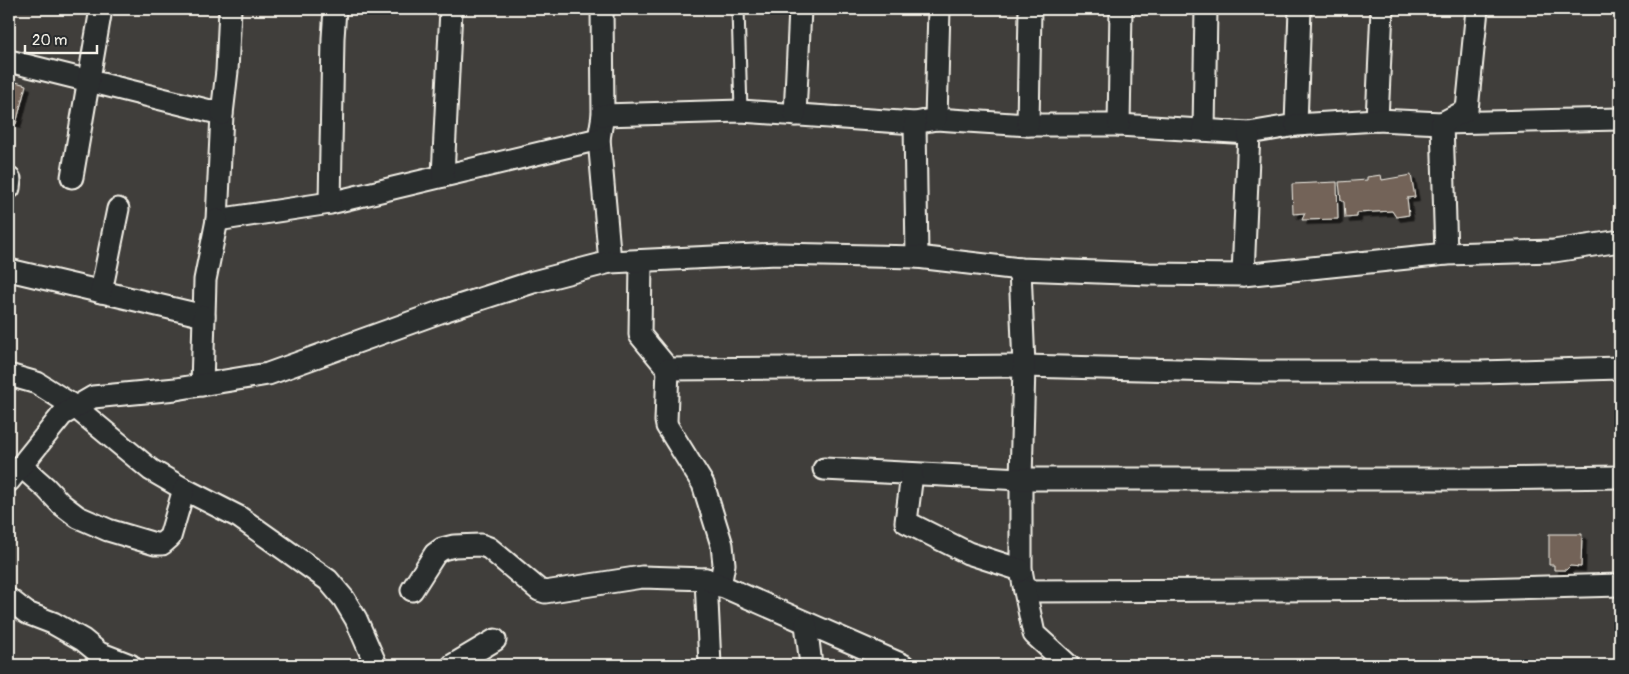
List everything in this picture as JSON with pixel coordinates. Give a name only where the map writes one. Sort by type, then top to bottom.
[{"type":"street","points":[[72,178],[102,9]]},
{"type":"street","points":[[202,385],[205,280],[217,220],[222,114],[228,71],[230,9]]},
{"type":"street","points":[[330,204],[335,9]]},
{"type":"street","points":[[443,176],[452,9]]},
{"type":"street","points":[[602,9],[603,114],[599,138],[610,262]]},
{"type":"street","points":[[795,115],[800,9]]},
{"type":"street","points":[[936,120],[939,9]]},
{"type":"street","points":[[1028,125],[1030,9]]},
{"type":"street","points":[[1119,126],[1120,9]]},
{"type":"street","points":[[1204,130],[1206,9]]},
{"type":"street","points":[[1296,125],[1300,9]]},
{"type":"street","points":[[1377,120],[1382,9]]},
{"type":"street","points":[[1442,123],[1467,110],[1477,9]]},
{"type":"street","points":[[9,61],[222,114]]},
{"type":"street","points":[[603,114],[741,111],[915,123],[936,120],[1248,132],[1296,125],[1377,120],[1442,123],[1620,119]]},
{"type":"street","points":[[915,123],[917,257]]},
{"type":"street","points":[[1442,123],[1446,254]]},
{"type":"street","points":[[1243,275],[1248,132]]},
{"type":"street","points":[[217,220],[330,204],[599,138]]},
{"type":"street","points":[[101,292],[118,210]]},
{"type":"street","points":[[184,489],[170,537],[162,544],[155,544],[108,530],[78,517],[61,504],[46,488],[15,473],[62,415],[93,397],[176,389],[268,374],[440,312],[533,282],[610,262],[776,254],[917,257],[1020,269],[1149,274],[1243,275],[1446,254],[1554,251],[1620,241]]},
{"type":"street","points":[[641,261],[640,335],[668,368],[666,420],[703,484],[722,545],[724,564],[713,582],[710,665]]},
{"type":"street","points":[[1020,269],[1024,366],[1021,480],[1023,580],[1034,634],[1068,665]]},
{"type":"street","points":[[9,270],[204,316]]},
{"type":"street","points":[[668,368],[1024,366],[1256,372],[1481,372],[1620,368]]},
{"type":"street","points":[[9,375],[37,383],[75,407],[151,470],[239,517],[328,580],[344,599],[356,619],[376,665]]},
{"type":"street","points":[[824,469],[1021,480],[1482,480],[1620,477]]},
{"type":"street","points":[[912,474],[906,522],[1023,580],[1466,589],[1620,585]]},
{"type":"street","points":[[412,590],[435,554],[442,549],[454,546],[481,545],[489,548],[539,590],[545,592],[642,577],[713,582],[895,663]]},
{"type":"street","points":[[9,599],[28,613],[53,623],[83,640],[99,653],[130,665]]},
{"type":"street","points":[[806,624],[811,665]]},
{"type":"street","points":[[453,665],[496,640]]},
{"type":"lane","points":[[738,9],[741,111]]},
{"type":"building","points":[[9,80],[26,85],[16,124],[9,122]]},
{"type":"building","points":[[1381,175],[1382,180],[1411,175],[1415,197],[1407,198],[1409,215],[1396,217],[1392,211],[1357,213],[1357,217],[1345,218],[1344,202],[1341,200],[1339,182],[1367,180],[1367,177]]},
{"type":"building","points":[[1337,182],[1338,219],[1302,220],[1305,213],[1293,214],[1292,184]]},
{"type":"building","points":[[1549,534],[1582,534],[1581,567],[1570,566],[1566,570],[1554,570],[1554,565],[1549,565]]}]
